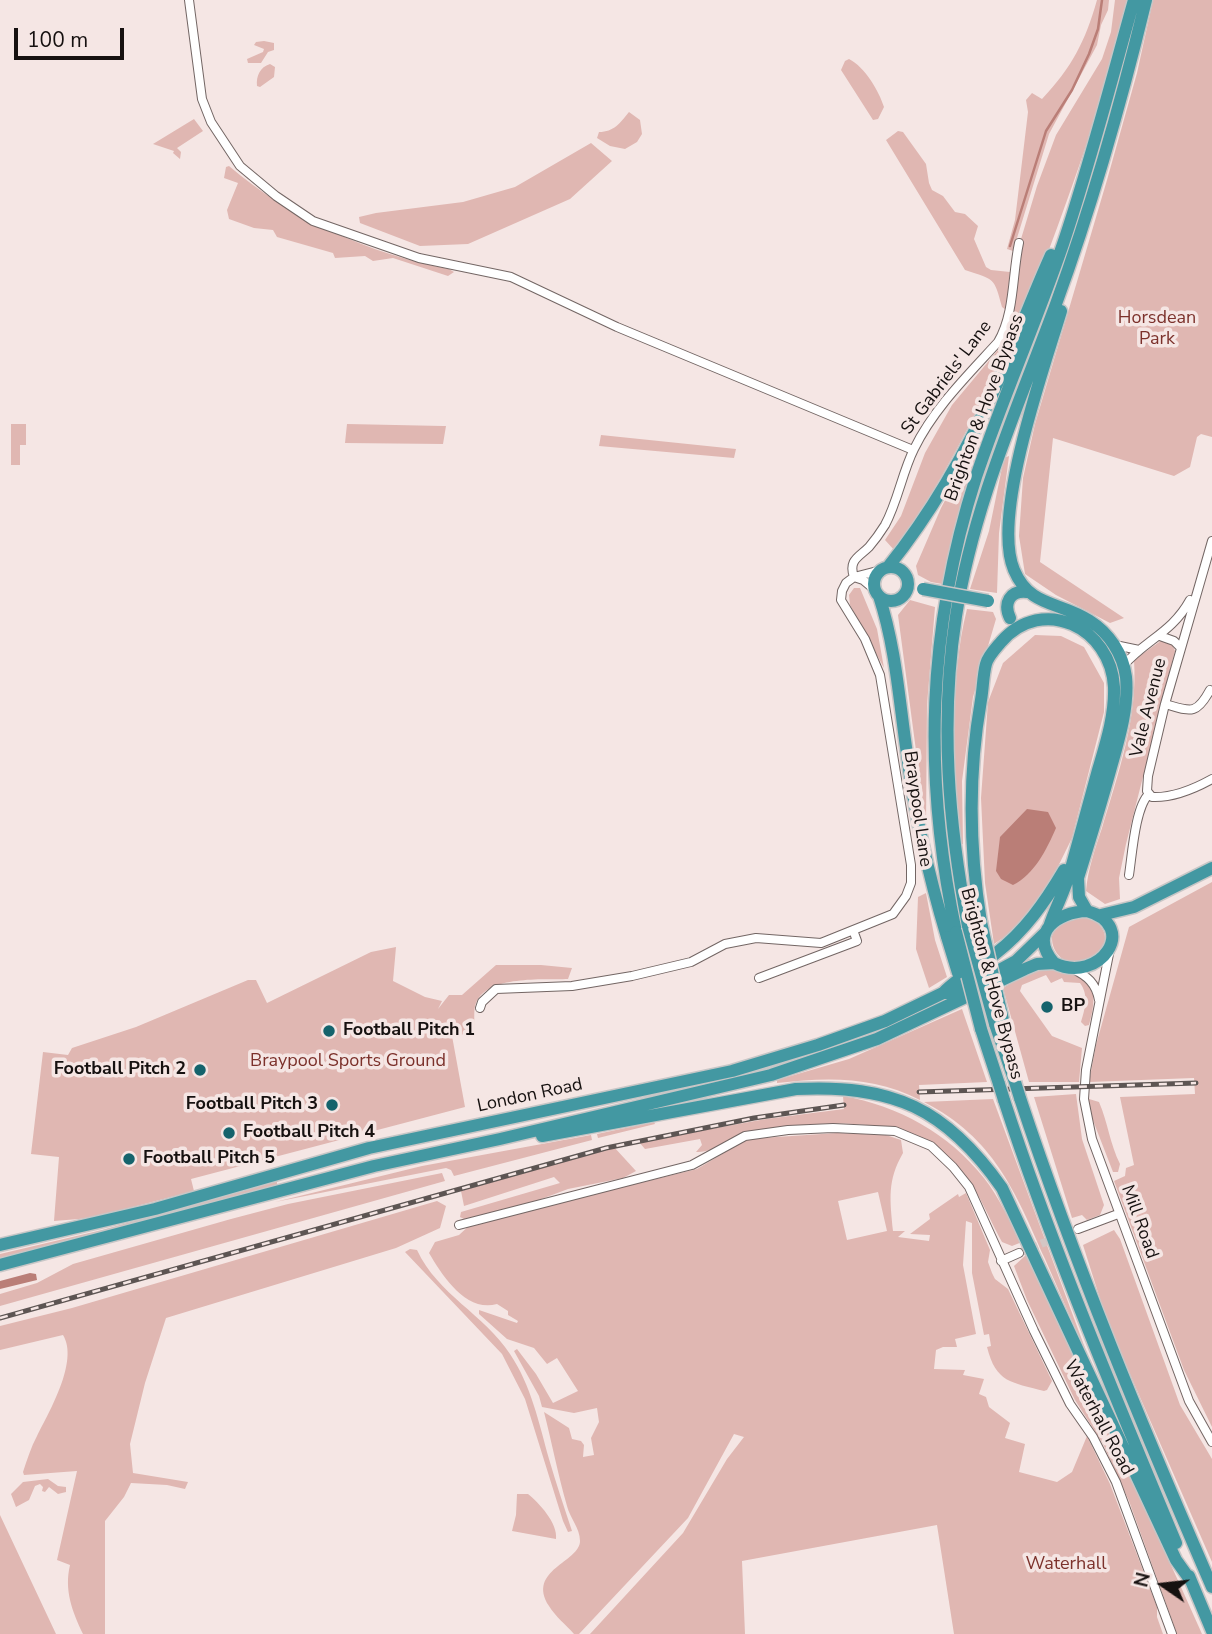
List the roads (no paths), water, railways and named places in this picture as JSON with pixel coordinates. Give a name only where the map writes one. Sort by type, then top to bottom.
[{"type":"highway","name":"Brighton & Hove Bypass","points":[[1134,0],[1077,197],[1042,303],[976,479],[954,559],[936,676],[934,762],[940,846],[951,935],[962,986],[981,1029],[1029,1176],[1104,1370],[1212,1631]]},
{"type":"highway","name":"Brighton & Hove Bypass","points":[[1146,0],[1105,155],[1079,239],[986,490],[965,569],[956,615],[949,687],[947,756],[954,845],[1020,1098],[1087,1289],[1212,1587]]},
{"type":"highway","points":[[951,935],[923,850],[906,754],[895,655],[874,579],[939,498],[970,441],[1077,197]]},
{"type":"highway","points":[[974,924],[971,798],[974,742],[986,662],[1003,639],[1038,607],[1025,594],[1009,556],[1012,491],[1021,447],[1064,303],[1079,239]]},
{"type":"highway","points":[[884,568],[898,568],[906,586]]},
{"type":"highway","points":[[877,593],[893,601],[906,586],[915,586],[988,601],[1021,620],[1064,621],[1091,638],[1104,652],[1111,669],[1114,688],[1111,718],[1070,872],[1047,930],[1045,947],[1054,962],[1072,969],[1092,964],[1110,949],[1112,935],[1122,918],[1134,907]]},
{"type":"highway","points":[[1021,620],[1006,605],[1025,594]]},
{"type":"highway","points":[[988,601],[1025,594],[1080,614],[1100,628],[1115,645],[1124,666],[1125,703],[1117,748],[1078,878],[1079,897],[1087,911]]},
{"type":"highway","points":[[984,681],[996,656],[1020,633],[1036,626],[1074,627]]},
{"type":"highway","points":[[943,993],[1013,940],[1050,895],[1072,858]]},
{"type":"highway","points":[[1101,915],[1134,907],[1212,868]]},
{"type":"highway","points":[[1047,930],[1063,915],[1087,911],[1101,915],[1112,935]]},
{"type":"highway","name":"London Road","points":[[0,1245],[155,1209],[369,1148],[732,1071],[885,1021],[943,993],[957,993],[1016,961],[1047,930]]},
{"type":"highway","name":"London Road","points":[[0,1265],[374,1166],[500,1139],[760,1077],[823,1059],[909,1024],[1037,964],[1054,962]]},
{"type":"highway","points":[[500,1139],[536,1137],[796,1089],[831,1087],[870,1091],[921,1110],[941,1122],[966,1142],[1003,1188],[1170,1547],[1191,1581]]},
{"type":"street","points":[[190,0],[202,99],[211,122],[240,166],[276,196],[313,221],[419,258],[511,277],[617,327],[913,450]]},
{"type":"street","name":"St Gabriels' Lane","points":[[854,577],[851,569],[854,559],[871,545],[887,521],[913,450],[937,412],[1003,333],[1019,243]]},
{"type":"street","name":"Vale Avenue","points":[[1124,666],[1139,650],[1176,622],[1209,563],[1212,541]]},
{"type":"street","points":[[854,577],[884,568]]},
{"type":"street","points":[[854,577],[863,580],[877,593]]},
{"type":"street","name":"Braypool Lane","points":[[480,1008],[482,1002],[496,989],[572,986],[619,978],[691,961],[725,944],[757,938],[821,943],[893,914],[906,896],[911,883],[911,865],[880,675],[865,639],[841,600],[843,587],[854,577]]},
{"type":"street","name":"Vale Avenue","points":[[1149,794],[1148,776],[1198,585]]},
{"type":"street","name":"Vale Avenue","points":[[1160,636],[1174,641],[1180,647]]},
{"type":"street","name":"Vale Avenue","points":[[1115,645],[1139,650]]},
{"type":"street","points":[[1166,704],[1191,711],[1197,709],[1210,691]]},
{"type":"street","points":[[1129,876],[1143,799],[1149,794],[1152,797],[1165,797],[1198,787],[1212,779]]},
{"type":"street","points":[[759,978],[857,941],[853,930]]},
{"type":"street","name":"Mill Road","points":[[1110,949],[1087,1062],[1084,1099],[1091,1139],[1189,1401],[1212,1442]]},
{"type":"street","points":[[1072,969],[1094,984],[1099,1003]]},
{"type":"street","name":"Waterhall Road","points":[[458,1225],[692,1165],[745,1136],[833,1128],[895,1131],[931,1146],[954,1167],[969,1188],[1070,1404],[1093,1437],[1116,1482],[1172,1634]]},
{"type":"street","points":[[1079,1229],[1118,1214]]},
{"type":"street","points":[[1002,1261],[1019,1253]]},
{"type":"waterway","points":[[1010,246],[1046,131],[1072,90],[1089,54],[1098,29],[1102,0]]},
{"type":"tunnel","points":[[1019,1253],[1072,1231]]},
{"type":"railway","points":[[919,1092],[1196,1083]]},
{"type":"railway","points":[[0,1318],[606,1148],[754,1118],[844,1105]]},
{"type":"place","name":"BP","points":[[1047,1007]]},
{"type":"place","name":"Football Pitch 1","points":[[329,1031]]},
{"type":"place","name":"Football Pitch 2","points":[[200,1070]]},
{"type":"place","name":"Football Pitch 3","points":[[332,1105]]},
{"type":"place","name":"Football Pitch 4","points":[[229,1133]]},
{"type":"place","name":"Football Pitch 5","points":[[129,1159]]},
{"type":"park label","name":"Horsdean Park","points":[[1157,329]]},
{"type":"park label","name":"Braypool Sports Ground","points":[[348,1062]]},
{"type":"park label","name":"Waterhall","points":[[1066,1565]]}]
